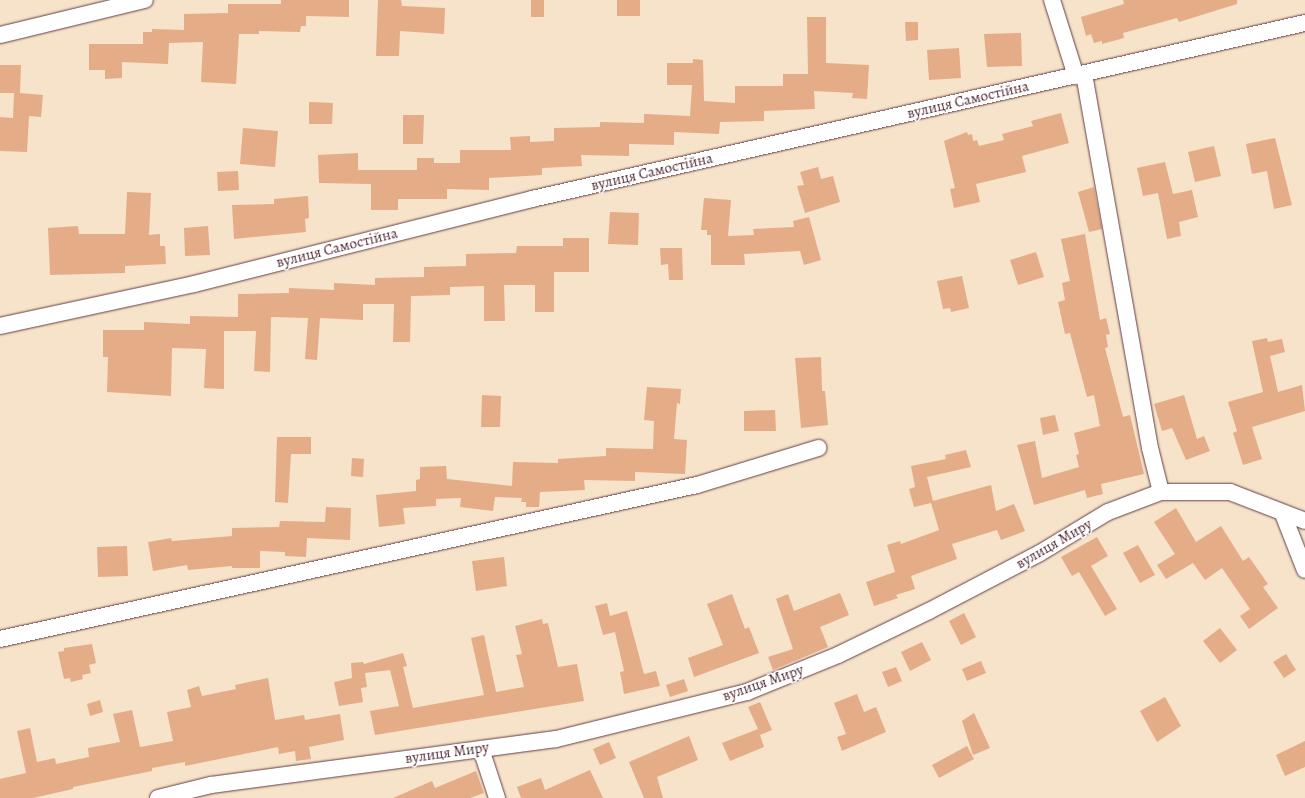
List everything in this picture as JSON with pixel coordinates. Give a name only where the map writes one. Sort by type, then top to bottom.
[{"type":"street","points":[[0,35],[145,0]]},
{"type":"street","points":[[1052,0],[1080,75],[1150,448],[1161,492]]},
{"type":"street","name":"вулиця Самостійна","points":[[0,326],[194,284],[532,199],[1305,23]]},
{"type":"street","points":[[0,639],[697,485],[818,448]]},
{"type":"street","name":"вулиця Миру","points":[[158,798],[210,785],[556,739],[747,692],[838,655],[929,611],[1040,553],[1108,512],[1161,492],[1230,492],[1283,514],[1305,521]]},
{"type":"street","points":[[1283,514],[1305,570]]},
{"type":"street","points":[[480,749],[497,798]]},
{"type":"building","points":[[281,0],[349,0],[349,17],[306,16],[306,26],[301,26],[300,32],[259,31],[259,34],[239,34],[236,84],[201,82],[203,42],[169,43],[168,64],[122,62],[122,78],[105,79],[105,70],[89,70],[89,44],[143,44],[143,32],[152,32],[152,29],[184,30],[184,14],[228,13],[228,4],[281,4]]},
{"type":"building","points":[[378,0],[401,0],[402,6],[445,8],[444,34],[400,31],[399,56],[376,56]]},
{"type":"building","points":[[531,0],[544,0],[544,17],[531,17]]},
{"type":"building","points":[[617,0],[640,0],[640,16],[617,16]]},
{"type":"building","points":[[1123,0],[1237,0],[1237,4],[1179,22],[1177,18],[1123,33],[1124,38],[1102,44],[1102,41],[1094,43],[1091,34],[1086,36],[1081,17],[1124,4]]},
{"type":"building","points":[[807,17],[826,17],[826,63],[869,65],[867,99],[852,98],[853,93],[814,91],[815,109],[764,111],[764,121],[720,122],[719,134],[674,132],[674,145],[629,144],[629,156],[581,155],[582,166],[542,168],[542,175],[489,178],[489,190],[447,189],[447,199],[398,199],[398,210],[371,210],[371,184],[319,183],[318,155],[358,153],[358,170],[417,170],[417,158],[434,158],[434,163],[460,163],[460,150],[511,150],[510,137],[530,136],[530,142],[554,141],[554,128],[600,127],[600,122],[644,123],[644,114],[690,116],[692,85],[667,85],[667,63],[693,63],[693,59],[703,60],[704,101],[735,103],[735,86],[783,86],[783,74],[808,74]]},
{"type":"building","points":[[905,22],[918,22],[918,40],[906,41]]},
{"type":"building","points":[[1021,33],[1022,66],[987,67],[984,34]]},
{"type":"building","points":[[959,48],[961,78],[929,80],[927,50]]},
{"type":"building","points":[[0,65],[21,65],[20,93],[43,95],[41,117],[29,116],[27,152],[0,151],[0,117],[13,118],[14,93],[0,93]]},
{"type":"building","points":[[309,102],[333,103],[332,124],[309,124]]},
{"type":"building","points":[[1061,113],[1069,143],[1022,156],[1026,172],[976,184],[980,202],[954,208],[950,189],[955,188],[944,141],[967,132],[968,135],[972,134],[973,141],[977,140],[979,146],[1004,140],[1002,134],[1033,126],[1031,121]]},
{"type":"building","points":[[403,115],[424,115],[423,144],[403,144]]},
{"type":"building","points":[[243,128],[278,131],[275,167],[240,164]]},
{"type":"building","points":[[1275,138],[1292,205],[1274,209],[1267,171],[1252,174],[1246,144]]},
{"type":"building","points":[[1214,146],[1221,176],[1195,182],[1188,152]]},
{"type":"building","points":[[1165,162],[1173,194],[1192,190],[1198,217],[1179,222],[1181,236],[1167,239],[1158,193],[1143,196],[1137,168]]},
{"type":"building","points":[[818,167],[821,179],[833,176],[840,202],[805,213],[797,186],[804,185],[800,172]]},
{"type":"building","points":[[238,171],[239,190],[218,191],[217,172]]},
{"type":"building","points":[[1094,187],[1102,229],[1089,232],[1078,192]]},
{"type":"building","points":[[127,192],[151,193],[149,235],[160,234],[160,246],[165,246],[166,264],[125,266],[125,273],[50,275],[48,228],[78,226],[79,234],[125,234]]},
{"type":"building","points":[[308,196],[309,218],[305,219],[306,232],[234,239],[232,205],[274,204],[274,199]]},
{"type":"building","points":[[704,198],[731,200],[728,236],[754,235],[753,229],[794,227],[793,221],[809,217],[821,260],[804,265],[800,251],[744,254],[745,265],[711,265],[711,235],[707,235],[707,230],[701,230]]},
{"type":"building","points":[[610,212],[639,213],[638,245],[608,244]]},
{"type":"building","points":[[208,226],[210,255],[185,256],[184,228]]},
{"type":"building","points":[[1085,234],[1100,320],[1106,318],[1110,334],[1106,335],[1108,347],[1105,348],[1123,417],[1130,415],[1144,474],[1101,484],[1103,494],[1087,498],[1085,490],[1034,505],[1017,445],[1035,441],[1042,478],[1079,467],[1076,455],[1079,454],[1074,433],[1100,426],[1094,395],[1087,397],[1070,333],[1065,334],[1058,302],[1065,300],[1062,283],[1070,281],[1061,239]]},
{"type":"building","points":[[563,238],[589,238],[589,272],[554,272],[554,312],[535,312],[535,285],[504,285],[505,321],[484,321],[484,286],[450,287],[450,295],[411,296],[410,342],[393,342],[394,304],[363,304],[363,320],[320,318],[317,360],[305,359],[308,318],[271,317],[270,372],[254,371],[256,331],[224,331],[224,389],[204,388],[206,349],[172,348],[171,396],[107,392],[108,357],[103,357],[103,330],[144,330],[144,322],[190,324],[190,316],[238,317],[238,294],[289,293],[289,288],[334,290],[334,283],[375,285],[375,278],[424,277],[424,267],[466,266],[466,254],[516,253],[517,246],[563,246]]},
{"type":"building","points":[[660,248],[682,248],[683,280],[669,280],[668,264],[661,265]]},
{"type":"building","points":[[1036,252],[1044,277],[1018,285],[1010,260]]},
{"type":"building","points":[[962,276],[969,308],[951,312],[950,308],[943,309],[937,281]]},
{"type":"building","points":[[1267,338],[1268,342],[1282,339],[1285,352],[1270,356],[1278,392],[1302,385],[1305,411],[1252,427],[1262,459],[1243,465],[1233,433],[1237,431],[1228,402],[1263,392],[1252,341]]},
{"type":"building","points":[[821,357],[822,391],[825,391],[828,425],[801,428],[795,358]]},
{"type":"building","points":[[647,387],[681,389],[680,404],[677,403],[674,439],[687,440],[685,474],[635,472],[635,481],[584,480],[585,490],[540,492],[539,507],[526,507],[526,502],[521,502],[522,498],[495,497],[493,511],[460,507],[461,498],[436,499],[436,506],[403,508],[405,524],[379,527],[376,495],[416,491],[416,480],[420,479],[420,467],[446,466],[447,479],[512,486],[513,462],[558,463],[558,459],[606,456],[606,448],[653,449],[654,421],[644,420]]},
{"type":"building","points":[[482,395],[501,396],[500,427],[481,427]]},
{"type":"building","points":[[1184,395],[1197,439],[1204,436],[1210,451],[1186,460],[1172,428],[1162,431],[1154,404]]},
{"type":"building","points":[[775,410],[776,431],[744,431],[744,411]]},
{"type":"building","points":[[1055,415],[1059,431],[1043,435],[1040,418]]},
{"type":"building","points":[[277,437],[311,437],[311,454],[291,454],[288,503],[275,502]]},
{"type":"building","points":[[966,450],[971,467],[927,477],[933,501],[991,485],[996,511],[1014,504],[1025,531],[1001,540],[997,530],[952,544],[957,559],[911,576],[915,589],[896,595],[898,598],[874,606],[866,582],[895,572],[887,545],[900,541],[901,544],[939,530],[931,503],[914,507],[909,489],[915,487],[911,466],[946,459],[945,455]]},
{"type":"building","points":[[352,458],[364,459],[363,477],[351,476]]},
{"type":"building","points":[[326,507],[351,508],[350,540],[307,538],[306,557],[285,556],[285,552],[260,551],[260,568],[232,568],[232,566],[188,570],[187,565],[153,571],[148,542],[171,538],[172,541],[232,536],[232,528],[279,527],[280,521],[325,522]]},
{"type":"building","points":[[1176,508],[1196,542],[1221,526],[1243,561],[1249,557],[1268,584],[1263,587],[1278,608],[1249,629],[1240,616],[1250,609],[1222,568],[1205,580],[1193,563],[1166,579],[1157,565],[1175,554],[1154,522]]},
{"type":"building","points":[[1097,537],[1108,556],[1091,566],[1117,609],[1105,616],[1079,572],[1072,576],[1061,557]]},
{"type":"building","points":[[1138,545],[1155,575],[1140,583],[1123,553]]},
{"type":"building","points":[[127,546],[128,576],[98,577],[97,547]]},
{"type":"building","points":[[504,557],[507,586],[476,591],[472,561]]},
{"type":"building","points":[[840,593],[849,615],[820,627],[828,647],[773,670],[768,657],[793,649],[776,599],[788,594],[794,611]]},
{"type":"building","points":[[732,594],[745,629],[749,627],[759,653],[694,677],[688,658],[723,645],[707,604]]},
{"type":"building","points":[[607,603],[610,616],[627,611],[644,674],[656,671],[660,686],[624,694],[620,672],[624,671],[615,632],[603,635],[595,606]]},
{"type":"building","points":[[964,613],[976,637],[961,645],[949,621]]},
{"type":"building","points":[[542,619],[543,624],[548,623],[558,667],[577,664],[584,701],[375,735],[370,711],[399,706],[390,670],[365,673],[367,687],[361,688],[363,702],[339,706],[334,682],[352,678],[351,663],[363,662],[364,664],[403,653],[407,666],[403,667],[413,708],[484,695],[471,638],[484,635],[496,692],[524,687],[516,655],[522,654],[515,626]]},
{"type":"building","points":[[1220,628],[1237,650],[1220,663],[1203,641]]},
{"type":"building","points":[[922,642],[931,660],[910,671],[901,652]]},
{"type":"building","points":[[92,644],[96,663],[89,665],[91,673],[82,675],[83,679],[71,682],[70,678],[64,679],[58,652],[64,651],[64,648]]},
{"type":"building","points":[[1286,654],[1296,670],[1284,678],[1273,662]]},
{"type":"building","points":[[981,661],[986,673],[967,681],[962,669]]},
{"type":"building","points":[[896,667],[902,681],[888,687],[882,672]]},
{"type":"building","points":[[268,678],[275,720],[304,715],[305,720],[340,714],[344,740],[309,747],[311,759],[296,761],[295,751],[279,754],[278,747],[185,766],[185,762],[152,768],[152,771],[73,787],[73,789],[33,798],[0,798],[0,779],[26,773],[17,731],[30,728],[37,762],[55,758],[56,764],[89,757],[88,748],[120,742],[113,714],[132,710],[140,747],[173,741],[167,712],[191,707],[187,690],[199,686],[202,696],[236,689],[235,685]]},
{"type":"building","points":[[684,679],[688,691],[670,697],[666,685]]},
{"type":"building","points":[[857,694],[864,712],[876,707],[886,732],[842,751],[837,737],[846,734],[834,703]]},
{"type":"building","points":[[1165,697],[1181,726],[1157,742],[1140,711]]},
{"type":"building","points":[[100,700],[103,712],[90,716],[87,704]]},
{"type":"building","points":[[760,702],[772,730],[760,735],[764,747],[730,761],[722,743],[758,729],[748,707]]},
{"type":"building","points":[[974,713],[990,748],[973,755],[962,721]]},
{"type":"building","points":[[689,736],[698,760],[657,777],[663,798],[644,798],[629,762]]},
{"type":"building","points":[[1305,741],[1305,767],[1285,776],[1276,755]]},
{"type":"building","points":[[609,742],[616,758],[600,765],[593,749]]},
{"type":"building","points":[[967,746],[974,759],[939,778],[932,765]]},
{"type":"building","points":[[590,770],[603,798],[521,798],[517,787],[541,778],[545,790]]},
{"type":"building","points":[[476,771],[484,793],[470,798],[393,798],[432,781],[435,788]]}]
